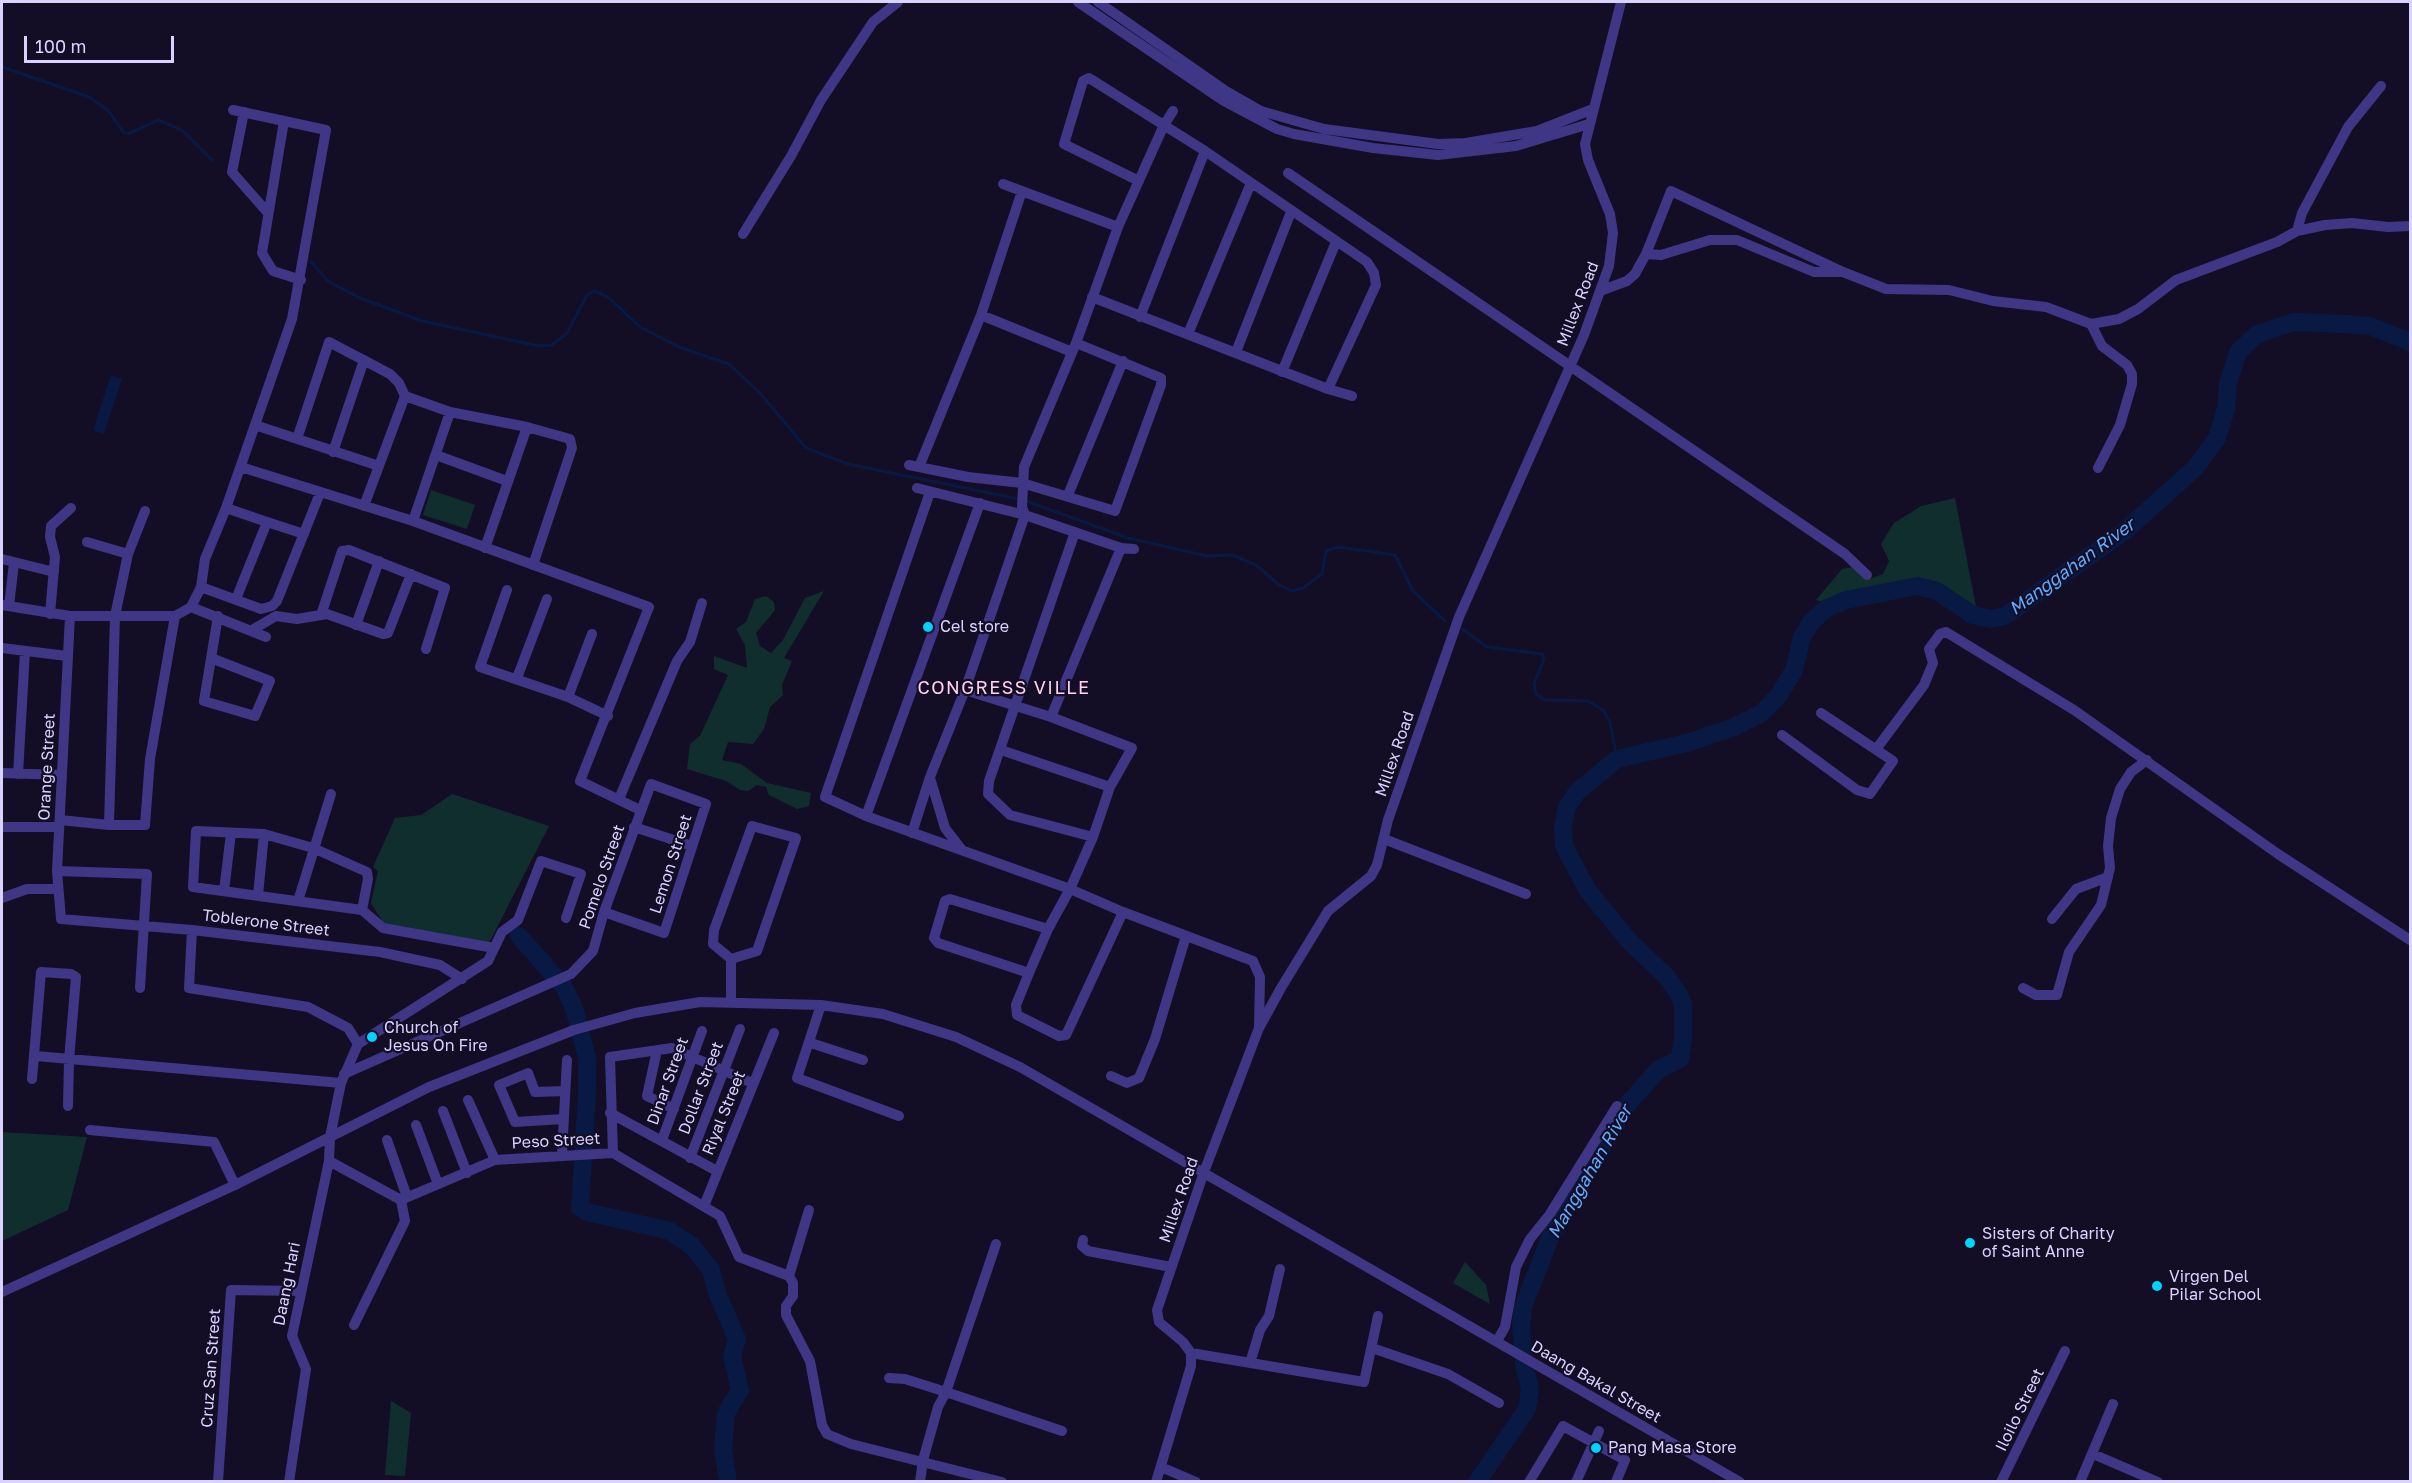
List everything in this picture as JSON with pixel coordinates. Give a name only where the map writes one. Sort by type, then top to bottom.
[{"type":"street","points":[[743,234],[791,156],[821,100],[873,22],[898,2]]},
{"type":"street","points":[[1078,2],[1224,101],[1276,129],[1294,134],[1373,148],[1438,155],[1516,146],[1589,124]]},
{"type":"street","points":[[1098,2],[1226,91],[1261,111],[1324,129],[1438,144],[1466,143],[1537,131],[1593,109]]},
{"type":"street","name":"Millex Road","points":[[1191,1353],[1184,1342],[1159,1323],[1157,1310],[1204,1172],[1259,1028],[1328,911],[1371,876],[1377,865],[1388,819],[1459,616],[1569,367],[1609,266],[1613,234],[1606,201],[1588,160],[1585,144],[1621,2]]},
{"type":"street","points":[[1139,181],[1064,144],[1083,81],[1089,78],[1164,125],[1367,262],[1374,273],[1376,285],[1328,389]]},
{"type":"street","points":[[2297,231],[2302,213],[2348,127],[2381,86]]},
{"type":"street","points":[[14,563],[5,606],[50,614],[175,616],[191,607],[201,587],[206,559],[241,467],[292,319],[302,280],[302,261],[326,130],[233,110]]},
{"type":"street","points":[[912,833],[930,777],[965,690],[1023,511],[1024,467],[1074,348],[1118,227],[1164,125],[1173,111]]},
{"type":"street","points":[[244,112],[232,172],[268,213]]},
{"type":"street","points":[[284,121],[262,253],[273,271],[302,280]]},
{"type":"street","points":[[1140,317],[1204,151]]},
{"type":"street","points":[[1288,173],[1845,554],[1868,575]]},
{"type":"street","points":[[1188,334],[1251,183]]},
{"type":"street","points":[[1003,184],[1118,227]]},
{"type":"street","points":[[981,315],[1074,348],[1123,362],[1161,378],[1161,384],[1115,511],[1068,495],[914,466],[981,315],[1022,191]]},
{"type":"street","points":[[1600,291],[1627,281],[1635,274],[1646,254],[1671,191],[1843,272],[1886,289],[1949,290],[1993,301],[2046,307],[2091,324],[2119,320],[2139,309],[2176,280],[2277,242],[2297,231],[2325,225],[2352,223],[2410,226]]},
{"type":"street","points":[[1236,352],[1291,212]]},
{"type":"street","points":[[1646,254],[1661,255],[1726,238],[1737,240],[1814,272],[1843,272]]},
{"type":"street","points":[[1282,372],[1336,242]]},
{"type":"street","points":[[1092,297],[1282,372],[1352,396]]},
{"type":"street","points":[[2091,324],[2102,346],[2127,365],[2132,374],[2132,384],[2120,425],[2098,468]]},
{"type":"street","points":[[297,439],[329,342],[390,374],[399,383],[405,396],[364,506]]},
{"type":"street","points":[[333,452],[364,360]]},
{"type":"street","points":[[1068,495],[1123,362]]},
{"type":"street","points":[[405,396],[450,412],[527,427],[570,439],[572,448],[533,565]]},
{"type":"street","points":[[413,521],[450,412]]},
{"type":"street","points":[[255,425],[379,466]]},
{"type":"street","points":[[485,548],[527,427]]},
{"type":"street","points":[[436,455],[507,481]]},
{"type":"street","points":[[241,467],[320,494],[413,521],[649,607],[608,716],[580,781],[640,810]]},
{"type":"street","points":[[917,488],[1023,511],[1121,548],[1134,549]]},
{"type":"street","points":[[930,492],[825,797],[866,816],[1070,889],[1123,912],[1253,961],[1260,976],[1259,1028]]},
{"type":"street","points":[[201,587],[261,609],[267,609],[277,601],[320,494]]},
{"type":"street","points":[[866,816],[980,503]]},
{"type":"street","points":[[50,614],[55,557],[50,537],[51,526],[71,508]]},
{"type":"street","points":[[226,508],[304,534]]},
{"type":"street","points":[[109,825],[115,616],[128,554],[145,511]]},
{"type":"street","points":[[236,599],[267,522]]},
{"type":"street","points":[[1075,532],[989,781],[988,794],[1010,815],[1093,837]]},
{"type":"street","points":[[87,542],[128,554]]},
{"type":"street","points":[[1051,717],[1121,548]]},
{"type":"street","points":[[321,615],[342,551],[349,550],[445,588],[426,649]]},
{"type":"street","points":[[2,559],[54,572]]},
{"type":"street","points":[[356,625],[379,561]]},
{"type":"street","points":[[252,630],[276,616],[297,619],[327,614],[383,634],[391,631],[411,574]]},
{"type":"street","points":[[507,591],[480,667],[568,697],[608,716]]},
{"type":"street","points":[[517,678],[547,599]]},
{"type":"street","points":[[619,799],[677,661],[690,642],[702,603]]},
{"type":"street","points":[[191,607],[266,637]]},
{"type":"street","name":"Orange Street","points":[[61,919],[57,871],[70,616]]},
{"type":"street","points":[[2,827],[59,824],[145,825],[150,759],[175,616]]},
{"type":"street","points":[[211,658],[270,681],[255,716],[204,700],[211,658],[218,616]]},
{"type":"street","points":[[1877,748],[1924,685],[1933,663],[1929,649],[1940,634],[1946,632],[2074,710],[2278,854],[2410,940]]},
{"type":"street","points":[[568,697],[592,634]]},
{"type":"street","points":[[2,648],[67,656]]},
{"type":"street","points":[[18,774],[25,651]]},
{"type":"street","points":[[965,690],[1051,717],[1132,748],[1110,787],[1093,837],[1029,973],[1016,1005],[1017,1015],[1059,1036],[1066,1035],[1123,912]]},
{"type":"street","points":[[1782,735],[1865,794],[1873,792],[1893,762],[1877,748],[1821,713]]},
{"type":"street","points":[[1001,750],[1110,787]]},
{"type":"street","points":[[2023,988],[2036,995],[2056,995],[2069,952],[2101,905],[2108,877],[2111,818],[2121,789],[2131,772],[2147,760]]},
{"type":"street","points":[[2,773],[62,775]]},
{"type":"street","points":[[930,777],[945,828],[963,850]]},
{"type":"street","name":"Pomelo Street","points":[[342,1078],[422,1038],[571,974],[593,951],[604,912],[651,784],[706,804]]},
{"type":"street","points":[[298,901],[331,794]]},
{"type":"street","name":"Lemon Street","points":[[604,912],[664,933],[706,804]]},
{"type":"street","points":[[752,826],[796,838],[757,951],[731,959],[712,944],[714,930],[752,826]]},
{"type":"street","points":[[634,827],[692,846]]},
{"type":"street","points":[[362,910],[367,872],[313,848],[264,834],[196,831],[193,887],[362,910],[383,928],[494,948]]},
{"type":"street","points":[[224,891],[231,833]]},
{"type":"street","points":[[258,895],[264,834]]},
{"type":"street","points":[[1384,839],[1526,894]]},
{"type":"street","points":[[192,930],[190,988],[308,1007],[348,1028],[358,1044],[488,961],[502,932],[518,920],[542,861],[581,874],[566,918]]},
{"type":"street","points":[[57,871],[147,874],[140,988]]},
{"type":"street","points":[[2052,920],[2076,889],[2108,877]]},
{"type":"street","points":[[2,898],[27,889],[57,889]]},
{"type":"street","points":[[1029,973],[938,943],[934,938],[945,901],[950,899],[1048,929]]},
{"type":"street","name":"Toblerone Street","points":[[61,919],[192,930],[380,952],[440,965],[462,979]]},
{"type":"street","points":[[1111,1076],[1127,1083],[1139,1077],[1155,1039],[1186,936]]},
{"type":"street","points":[[731,959],[731,1001]]},
{"type":"street","points":[[32,1079],[36,1056],[41,972],[71,974],[76,977],[69,1060],[68,1106]]},
{"type":"street","name":"Daang Bakal Street","points":[[2,1292],[235,1185],[429,1087],[580,1028],[635,1013],[700,1002],[821,1005],[883,1014],[956,1038],[1020,1067],[1740,1482]]},
{"type":"street","points":[[821,1005],[811,1043],[797,1078],[899,1116]]},
{"type":"street","name":"Dollar Street","points":[[690,1158],[740,1029]]},
{"type":"street","name":"Dinar Street","points":[[662,1140],[702,1031]]},
{"type":"street","name":"Riyal Street","points":[[704,1206],[774,1033]]},
{"type":"street","points":[[811,1043],[863,1060]]},
{"type":"street","name":"Daang Hari","points":[[289,1482],[306,1376],[304,1361],[292,1336],[329,1161],[330,1137],[342,1078],[358,1044]]},
{"type":"street","points":[[752,1083],[693,1055],[672,1048],[609,1057],[613,1153],[720,1216],[739,1257],[789,1276],[793,1283],[793,1296],[786,1306],[786,1315],[810,1361],[822,1425],[827,1434],[851,1444],[923,1460],[1002,1482]]},
{"type":"street","points":[[657,1050],[647,1096],[674,1109]]},
{"type":"street","points":[[36,1056],[342,1078]]},
{"type":"street","points":[[562,1154],[567,1060]]},
{"type":"street","points":[[563,1119],[515,1122],[499,1085],[528,1073],[535,1092],[564,1091]]},
{"type":"street","points":[[468,1100],[495,1160]]},
{"type":"street","points":[[1499,1342],[1505,1327],[1516,1267],[1530,1239],[1550,1214],[1617,1106]]},
{"type":"street","points":[[444,1111],[467,1173]]},
{"type":"street","points":[[610,1113],[717,1171]]},
{"type":"street","points":[[416,1125],[438,1184]]},
{"type":"street","points":[[90,1130],[214,1142],[235,1185]]},
{"type":"street","points":[[354,1326],[405,1221],[404,1198],[387,1140]]},
{"type":"street","name":"Peso Street","points":[[404,1198],[495,1160],[562,1154],[613,1153]]},
{"type":"street","points":[[329,1161],[404,1198]]},
{"type":"street","points":[[789,1276],[804,1232],[808,1210]]},
{"type":"street","points":[[1083,1240],[1082,1246],[1088,1251],[1171,1267]]},
{"type":"street","points":[[920,1482],[923,1460],[938,1407],[946,1392],[996,1244]]},
{"type":"street","points":[[1250,1363],[1260,1330],[1269,1316],[1281,1269]]},
{"type":"street","name":"Cruz San Street","points":[[218,1482],[231,1290],[300,1291]]},
{"type":"street","points":[[1156,1482],[1188,1379],[1191,1353],[1364,1382],[1378,1316]]},
{"type":"street","points":[[1372,1348],[1448,1374],[1499,1403]]},
{"type":"street","name":"Iloilo Street","points":[[2001,1482],[2065,1351]]},
{"type":"street","points":[[889,1378],[905,1379],[1062,1431]]},
{"type":"street","points":[[2080,1482],[2113,1404]]},
{"type":"street","points":[[1529,1482],[1563,1426],[1625,1460],[1616,1482]]},
{"type":"street","points":[[1576,1482],[1599,1431]]},
{"type":"street","points":[[2093,1454],[2158,1482]]},
{"type":"street","points":[[1161,1467],[1197,1482]]},
{"type":"green space","points":[[431,490],[475,505],[467,529],[423,515]]},
{"type":"green space","points":[[1955,498],[1976,607],[1969,606],[1935,581],[1914,581],[1839,596],[1825,603],[1816,600],[1842,569],[1858,566],[1867,580],[1883,574],[1889,561],[1881,544],[1894,523],[1921,506]]},
{"type":"green space","points":[[824,591],[784,658],[792,661],[782,685],[783,695],[770,707],[764,729],[753,744],[728,742],[722,760],[741,764],[767,783],[811,793],[809,806],[797,809],[769,795],[766,787],[757,785],[748,791],[740,790],[726,781],[687,769],[690,744],[700,736],[728,675],[714,669],[714,656],[747,668],[745,645],[736,629],[746,622],[755,599],[766,596],[774,602],[775,610],[756,633],[760,646],[771,653],[783,640],[805,598]]},
{"type":"green space","points":[[452,794],[549,826],[487,947],[384,924],[371,903],[378,871],[373,867],[395,818],[421,815]]},
{"type":"green space","points":[[2,1132],[87,1137],[68,1210],[2,1241]]},
{"type":"green space","points":[[1465,1262],[1486,1285],[1490,1304],[1453,1283]]},
{"type":"green space","points":[[391,1401],[411,1413],[405,1476],[385,1475]]},
{"type":"water","points":[[111,375],[122,379],[104,434],[93,430]]},
{"type":"waterway","points":[[2,67],[89,97],[108,110],[124,133],[130,133],[158,120],[170,125],[183,131],[213,161]]},
{"type":"waterway","points":[[311,262],[329,282],[360,298],[422,321],[539,346],[552,345],[567,333],[587,295],[594,291],[608,297],[640,327],[679,347],[729,364],[760,393],[806,448],[848,464],[1019,499]]},
{"type":"waterway","name":"Manggahan River","points":[[1477,1482],[1527,1409],[1530,1388],[1525,1370],[1521,1326],[1523,1307],[1552,1233],[1627,1105],[1658,1070],[1680,1059],[1683,1039],[1683,1003],[1676,990],[1667,977],[1630,942],[1588,891],[1564,846],[1563,827],[1567,807],[1577,792],[1617,759],[1687,743],[1734,727],[1762,713],[1779,695],[1794,670],[1802,637],[1811,622],[1827,608],[1846,600],[1917,586],[1937,591],[1973,615],[1990,619],[2005,616],[2125,531],[2196,467],[2217,438],[2226,409],[2228,383],[2238,352],[2256,335],[2293,322],[2347,324],[2370,326],[2410,342]]},
{"type":"waterway","points":[[1026,501],[1128,538],[1207,556],[1232,555],[1256,565],[1279,585],[1292,591],[1303,588],[1322,574],[1326,551],[1338,547],[1395,555],[1413,591],[1445,621]]},
{"type":"waterway","points":[[1462,629],[1487,647],[1542,654],[1544,659],[1534,684],[1536,694],[1545,700],[1588,701],[1603,710],[1610,722],[1617,759]]},
{"type":"waterway","points":[[519,936],[564,987],[574,1008],[587,1057],[580,1208],[587,1212],[670,1231],[692,1246],[711,1270],[717,1293],[737,1339],[732,1356],[740,1390],[726,1413],[723,1449],[728,1482]]},
{"type":"place","name":"Cel store","points":[[928,627]]},
{"type":"place","name":"Church of Jesus On Fire","points":[[372,1037]]},
{"type":"place","name":"Sisters of Charity of Saint Anne","points":[[1970,1243]]},
{"type":"place","name":"Virgen Del Pilar School","points":[[2157,1286]]},
{"type":"place","name":"Pang Masa Store","points":[[1596,1448]]},
{"type":"district","name":"CONGRESS VILLE","points":[[1004,688]]}]
